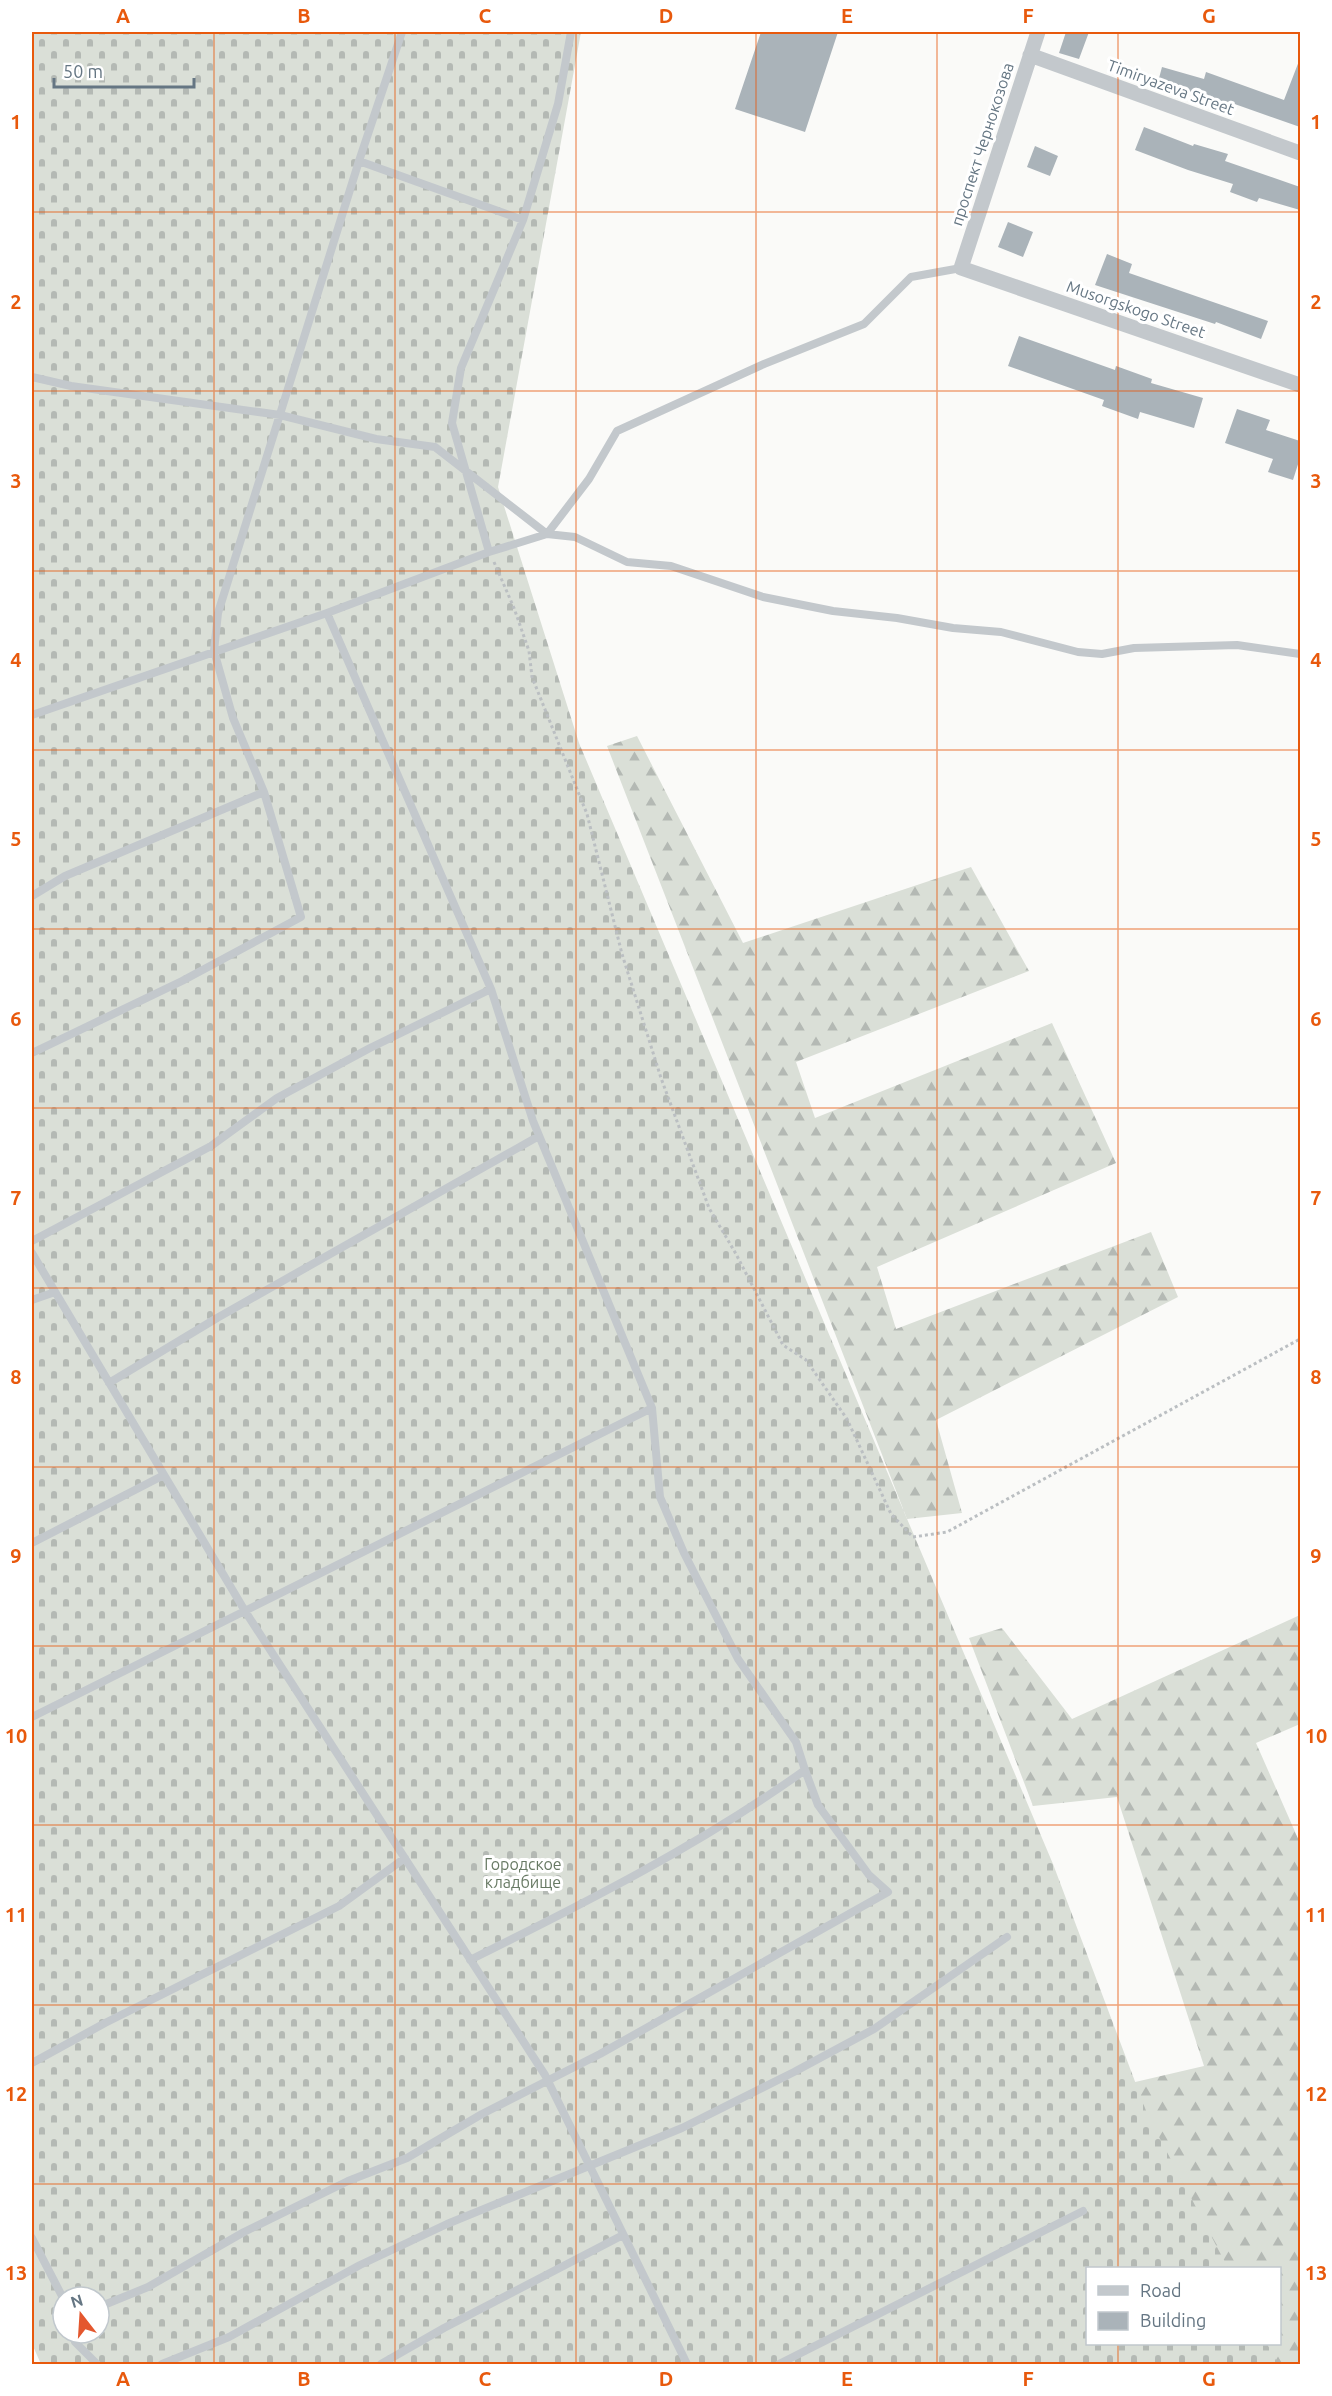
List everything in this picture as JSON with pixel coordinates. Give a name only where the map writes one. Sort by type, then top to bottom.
[{"type":"street","name":"проспект Чернокозова","points":[[961,268],[1038,32]]},
{"type":"street","name":"Timiryazeva Street","points":[[1030,55],[1300,153]]},
{"type":"street","name":"Musorgskogo Street","points":[[961,268],[1300,385]]},
{"type":"lane","points":[[32,1053],[182,981],[301,917],[264,792],[233,718],[214,651],[218,613],[359,161],[402,32]]},
{"type":"lane","points":[[489,552],[452,423],[461,368],[523,220],[558,104],[571,32]]},
{"type":"lane","points":[[359,161],[523,220]]},
{"type":"lane","points":[[547,534],[589,479],[617,430],[764,364],[864,324],[911,277],[961,268]]},
{"type":"lane","points":[[32,376],[71,386],[280,415],[376,439],[435,447],[547,534]]},
{"type":"lane","points":[[32,715],[327,613],[489,552],[547,534],[575,537],[627,562],[671,566],[763,597],[833,611],[897,618],[952,628],[1001,632],[1078,652],[1102,654],[1134,648],[1237,645],[1300,654]]},
{"type":"lane","points":[[111,2302],[148,2287],[244,2232],[348,2181],[407,2158],[482,2114],[600,2054],[888,1892],[869,1875],[818,1805],[796,1742],[738,1659],[684,1553],[660,1497],[652,1408],[540,1136],[490,989],[327,613]]},
{"type":"lane","points":[[32,896],[65,876],[264,792]]},
{"type":"lane","points":[[32,1241],[211,1146],[277,1098],[370,1048],[490,989]]},
{"type":"lane","points":[[109,1383],[217,1318],[540,1136]]},
{"type":"lane","points":[[32,1253],[245,1611],[547,2081],[687,2364]]},
{"type":"lane","points":[[32,1300],[55,1292]]},
{"type":"lane","points":[[32,1717],[652,1408]]},
{"type":"lane","points":[[32,1544],[164,1475]]},
{"type":"lane","points":[[470,1960],[598,1897],[764,1799],[805,1770]]},
{"type":"lane","points":[[32,2063],[105,2023],[339,1906],[405,1858]]},
{"type":"lane","points":[[162,2364],[229,2337],[360,2265],[436,2229],[682,2128],[794,2072],[864,2034],[1007,1937]]},
{"type":"lane","points":[[778,2364],[1083,2211]]},
{"type":"lane","points":[[381,2364],[444,2328],[623,2235]]},
{"type":"lane","points":[[32,2238],[56,2285]]},
{"type":"lane","points":[[78,2345],[97,2364]]},
{"type":"path","points":[[489,552],[514,608],[529,651],[532,677],[587,814],[625,965],[661,1078],[709,1208],[736,1254],[783,1345],[806,1360],[848,1419],[891,1514],[913,1537],[947,1532],[1300,1339]]},
{"type":"green space","name":"Городское кладбище","points":[[32,32],[581,32],[498,487],[579,743],[1053,1864],[1148,2116],[1227,2267],[1086,2267],[1086,2345],[1268,2345],[1278,2364],[41,2364],[32,2344]]},
{"type":"green space","points":[[637,736],[743,943],[971,867],[1029,971],[796,1062],[815,1118],[1052,1023],[1116,1163],[877,1267],[896,1329],[1151,1232],[1178,1297],[936,1420],[962,1513],[907,1519],[607,746]]},
{"type":"green space","points":[[1300,1615],[1300,1724],[1256,1743],[1300,1843],[1300,2364],[1198,2364],[1186,2345],[1281,2345],[1281,2267],[1138,2267],[1118,2086],[1204,2066],[1117,1797],[1033,1806],[969,1638],[1002,1628],[1072,1719]]},
{"type":"building","points":[[761,32],[838,32],[805,132],[735,109]]},
{"type":"building","points":[[1066,32],[1089,32],[1079,59],[1059,53]]},
{"type":"building","points":[[1299,61],[1300,127],[1229,102],[1158,82],[1162,67],[1204,79],[1206,72],[1284,100]]},
{"type":"building","points":[[1144,127],[1193,146],[1194,144],[1228,154],[1225,161],[1300,187],[1300,210],[1259,198],[1257,202],[1230,192],[1233,184],[1135,150]]},
{"type":"building","points":[[1035,146],[1058,156],[1050,176],[1027,167]]},
{"type":"building","points":[[1008,222],[1033,232],[1023,257],[998,247]]},
{"type":"building","points":[[1107,254],[1132,264],[1129,273],[1268,321],[1261,339],[1216,322],[1215,324],[1095,285]]},
{"type":"building","points":[[1019,336],[1115,370],[1116,366],[1152,379],[1151,383],[1203,398],[1194,428],[1140,412],[1138,419],[1102,406],[1104,400],[1008,366]]},
{"type":"building","points":[[1237,409],[1270,420],[1266,430],[1300,441],[1300,458],[1293,480],[1268,472],[1273,459],[1225,443]]}]
